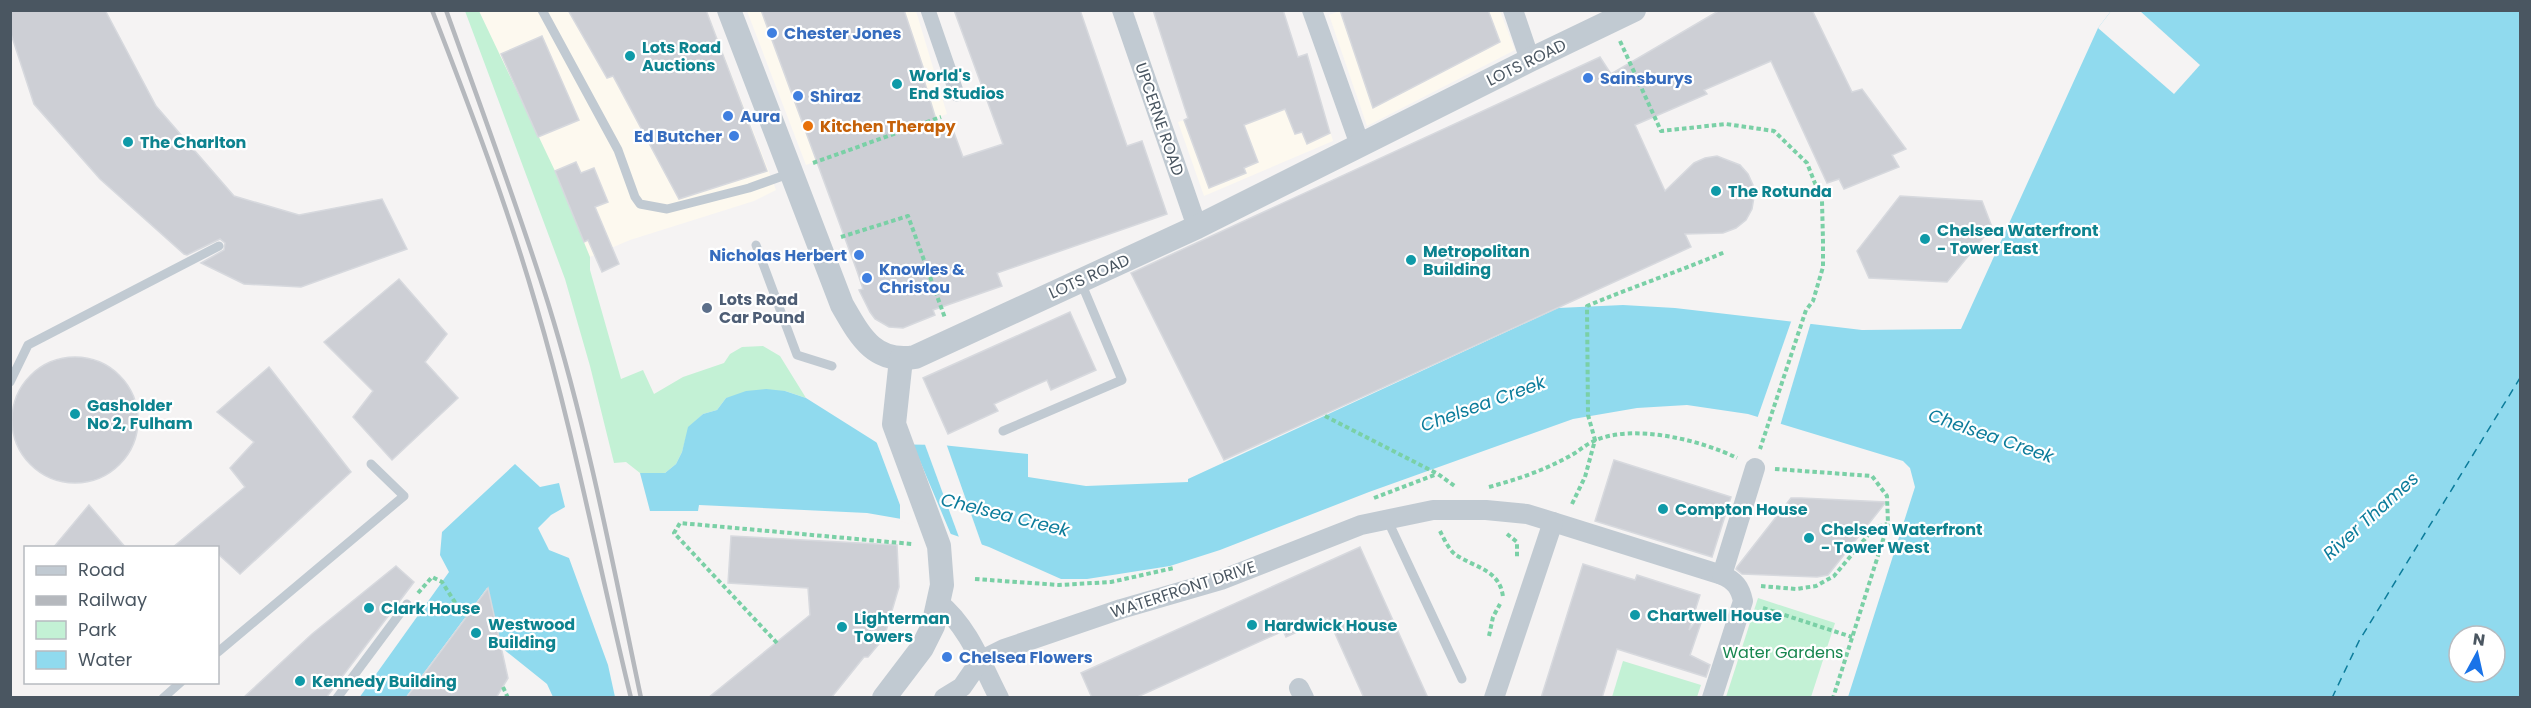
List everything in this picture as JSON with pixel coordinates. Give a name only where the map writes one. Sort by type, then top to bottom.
[{"type":"street","points":[[729,10],[842,305],[858,334],[871,348],[901,359],[894,406],[894,424],[938,543],[942,574],[939,603],[933,626],[922,648],[884,698]]},
{"type":"street","points":[[928,10],[957,94]]},
{"type":"street","name":"UPCERNE ROAD","points":[[1122,10],[1197,227]]},
{"type":"street","points":[[1311,10],[1360,145]]},
{"type":"street","points":[[1513,10],[1530,60]]},
{"type":"street","name":"LOTS ROAD","points":[[901,359],[915,357],[1197,227],[1634,10]]},
{"type":"street","points":[[1722,575],[1755,468]]},
{"type":"street","name":"WATERFRONT DRIVE","points":[[980,661],[1044,634],[1221,580],[1361,525],[1434,510],[1527,514],[1722,575],[1733,580],[1742,595]]},
{"type":"street","points":[[1494,698],[1558,523]]},
{"type":"street","points":[[1712,698],[1742,595]]},
{"type":"street","points":[[939,603],[954,614],[999,698]]},
{"type":"street","points":[[944,698],[962,687],[980,661]]},
{"type":"lane","points":[[543,10],[618,150],[640,204],[667,209],[749,188],[791,173]]},
{"type":"lane","points":[[756,245],[797,355],[832,366]]},
{"type":"lane","points":[[10,382],[28,345],[219,246]]},
{"type":"lane","points":[[1003,431],[1122,380],[1079,280]]},
{"type":"lane","points":[[219,651],[404,496],[371,465]]},
{"type":"lane","points":[[1387,519],[1462,679]]},
{"type":"lane","points":[[337,698],[407,604]]},
{"type":"lane","points":[[163,698],[179,684]]},
{"type":"path","points":[[1619,38],[1661,131],[1726,124],[1774,131],[1808,163],[1822,201],[1823,267],[1813,301],[1806,310],[1766,432]]},
{"type":"path","points":[[791,173],[941,117]]},
{"type":"path","points":[[817,242],[908,216],[935,294],[954,339]]},
{"type":"path","points":[[1558,523],[1585,477],[1595,440],[1588,415],[1587,306],[1665,278],[1725,252]]},
{"type":"path","points":[[1325,416],[1438,474],[1459,489]]},
{"type":"path","points":[[1479,488],[1516,480],[1546,468],[1595,440],[1624,433],[1657,435],[1695,442],[1730,455],[1755,468],[1872,476],[1887,496],[1888,524],[1833,698]]},
{"type":"path","points":[[1434,510],[1438,528],[1449,547],[1455,554],[1497,577],[1504,596]]},
{"type":"path","points":[[1506,512],[1507,535],[1517,542],[1516,564]]},
{"type":"path","points":[[777,643],[674,533],[680,523],[938,543]]},
{"type":"path","points":[[1852,637],[1742,595],[1751,585],[1796,589],[1816,586],[1834,576],[1874,528],[1888,524]]},
{"type":"path","points":[[407,604],[432,577],[442,582],[465,618]]},
{"type":"path","points":[[975,579],[1059,585],[1111,582]]},
{"type":"path","points":[[1503,672],[1492,663],[1489,636],[1493,617],[1509,589]]},
{"type":"path","points":[[502,687],[508,698]]},
{"type":"shaded area","points":[[1342,10],[1500,11],[1515,50],[1367,126],[1329,15]]},
{"type":"shaded area","points":[[479,11],[707,11],[776,190],[754,201],[630,240],[590,257]]},
{"type":"shaded area","name":"World's End Studios","points":[[747,11],[916,11],[947,114],[806,165]]},
{"type":"shaded area","points":[[1307,54],[1333,141],[1204,196],[1178,122],[1249,100],[1241,75]]},
{"type":"green space","points":[[465,11],[479,11],[555,171],[590,257],[590,270],[621,379],[643,370],[654,394],[683,377],[724,363],[730,354],[742,347],[763,346],[780,356],[806,398],[785,391],[726,398],[717,410],[703,414],[689,427],[676,464],[665,473],[640,473],[626,462],[614,463],[565,279]]},
{"type":"green space","name":"Water Gardens","points":[[1758,598],[1835,623],[1811,697],[1726,697]]},
{"type":"green space","name":"Water Gardens","points":[[1623,661],[1701,685],[1697,697],[1612,697]]},
{"type":"water","points":[[2111,11],[2520,11],[2520,697],[1848,697],[1915,487],[1910,468],[1903,461],[1748,414],[1687,405],[1637,408],[1573,419],[1369,492],[1220,550],[1170,566],[1087,579],[1061,579],[989,547],[913,521],[867,513],[699,505],[698,511],[650,511],[640,473],[665,473],[676,464],[682,452],[688,427],[703,414],[717,410],[726,398],[746,391],[766,389],[785,391],[806,398],[879,444],[942,445],[1028,454],[1028,477],[1086,486],[1188,482],[1188,479],[1558,308],[1623,305],[1675,308],[1862,330],[1961,329],[2098,28]]},
{"type":"water","points":[[515,464],[540,487],[559,483],[565,507],[551,515],[538,528],[549,550],[569,558],[608,665],[615,697],[553,697],[547,684],[502,648],[487,588],[406,697],[359,698],[449,572],[440,555],[442,532]]},
{"type":"pier","points":[[2111,11],[2140,11],[2200,65],[2174,94],[2098,28]]},
{"type":"pier","points":[[1792,319],[1811,322],[1780,426],[1757,419]]},
{"type":"pier","points":[[875,438],[880,441],[912,442],[952,537],[900,521],[900,505]]},
{"type":"pier","points":[[924,442],[946,443],[983,548],[960,540]]},
{"type":"building","name":"The Charlton","points":[[10,10],[105,10],[156,106],[234,196],[299,215],[382,199],[407,249],[301,287],[244,284],[201,263],[224,250],[225,243],[220,239],[187,255],[184,254],[100,179],[34,104],[10,31]]},
{"type":"building","points":[[568,10],[706,10],[767,171],[679,199],[613,76],[607,78]]},
{"type":"building","points":[[761,10],[904,10],[927,79],[924,80],[938,126],[950,122],[963,157],[1003,144],[954,10],[1080,10],[1127,146],[1142,141],[1167,214],[997,273],[1002,286],[933,310],[935,315],[903,328],[889,327],[875,319],[859,290],[863,289],[857,271]]},
{"type":"building","points":[[1153,10],[1283,10],[1298,57],[1307,54],[1330,133],[1307,144],[1302,132],[1295,134],[1285,109],[1244,125],[1258,162],[1244,168],[1246,173],[1209,188],[1184,120],[1188,118]]},
{"type":"building","points":[[1340,10],[1488,10],[1500,42],[1373,108]]},
{"type":"building","name":"Metropolitan Building","points":[[1720,10],[1812,10],[1852,92],[1862,89],[1906,149],[1892,155],[1899,167],[1844,189],[1839,179],[1827,183],[1771,61],[1704,90],[1707,94],[1635,125],[1665,191],[1694,163],[1705,158],[1717,156],[1740,165],[1748,174],[1753,185],[1754,197],[1752,209],[1746,220],[1736,228],[1723,233],[1685,234],[1691,247],[1224,460],[1131,273],[1600,57],[1611,74]]},
{"type":"building","points":[[542,36],[579,120],[538,137],[501,54]]},
{"type":"building","points":[[576,162],[581,173],[594,168],[608,202],[595,207],[619,264],[602,272],[588,240],[584,242],[555,171]]},
{"type":"building","name":"Chelsea Waterfront - Tower East","points":[[1900,196],[1982,201],[1992,227],[1947,282],[1869,278],[1857,251]]},
{"type":"building","points":[[399,279],[447,334],[425,362],[458,398],[392,460],[353,417],[373,391],[324,342]]},
{"type":"building","points":[[1070,312],[1096,370],[1051,390],[1047,380],[994,404],[998,411],[948,434],[923,378]]},
{"type":"building","name":"Gasholder No 2, Fulham","points":[[75,357],[99,361],[120,375],[134,396],[138,420],[134,444],[120,465],[99,479],[75,483],[51,479],[30,465],[16,444],[12,420],[16,396],[30,375],[51,361]]},
{"type":"building","points":[[269,367],[351,472],[240,574],[219,555],[219,546],[174,546],[245,487],[230,468],[254,442],[217,412]]},
{"type":"building","name":"Compton House","points":[[1614,460],[1731,497],[1712,557],[1595,521]]},
{"type":"building","name":"Chelsea Waterfront - Tower West","points":[[1791,498],[1886,502],[1828,575],[1817,577],[1742,574],[1736,569],[1737,567]]},
{"type":"building","points":[[89,505],[124,546],[55,546]]},
{"type":"building","name":"Lighterman Towers","points":[[731,536],[897,545],[899,587],[884,638],[868,657],[864,657],[831,698],[708,698],[810,615],[808,588],[728,583]]},
{"type":"building","name":"Hardwick House","points":[[1360,547],[1428,698],[1364,698],[1328,618],[1286,637],[1283,631],[1135,698],[1092,698],[1081,673]]},
{"type":"building","name":"Chartwell House","points":[[1583,564],[1635,580],[1637,575],[1700,595],[1689,630],[1700,615],[1703,617],[1690,655],[1710,665],[1706,677],[1617,649],[1602,698],[1541,698]]},
{"type":"building","points":[[396,566],[414,582],[326,698],[243,698],[312,634]]},
{"type":"building","name":"Westwood Building","points":[[488,588],[508,678],[496,698],[406,698]]},
{"type":"ferry route","points":[[2332,698],[2359,641],[2520,378]]},
{"type":"railway","points":[[432,10],[474,120],[536,305],[574,451],[631,698]]},
{"type":"railway","points":[[446,10],[524,229],[562,352],[599,499],[641,698]]},
{"type":"place","name":"Chester Jones","points":[[772,33]]},
{"type":"place","name":"Lots Road Auctions","points":[[630,56]]},
{"type":"place","name":"Sainsburys","points":[[1588,78]]},
{"type":"place","name":"World's End Studios","points":[[897,84]]},
{"type":"place","name":"Shiraz","points":[[798,96]]},
{"type":"place","name":"Aura","points":[[728,116]]},
{"type":"place","name":"Kitchen Therapy","points":[[808,126]]},
{"type":"place","name":"Ed Butcher","points":[[734,136]]},
{"type":"place","name":"The Charlton","points":[[128,142]]},
{"type":"place","name":"The Rotunda","points":[[1716,191]]},
{"type":"place","name":"Chelsea Waterfront - Tower East","points":[[1925,239]]},
{"type":"place","name":"Nicholas Herbert","points":[[859,255]]},
{"type":"place","name":"Metropolitan Building","points":[[1411,260]]},
{"type":"place","name":"Knowles & Christou","points":[[867,278]]},
{"type":"place","name":"Lots Road Car Pound","points":[[707,308]]},
{"type":"place","name":"Gasholder No 2, Fulham","points":[[75,414]]},
{"type":"place","name":"Compton House","points":[[1663,509]]},
{"type":"place","name":"Chelsea Waterfront - Tower West","points":[[1809,538]]},
{"type":"place","name":"Clark House","points":[[369,608]]},
{"type":"place","name":"Chartwell House","points":[[1635,615]]},
{"type":"place","name":"Hardwick House","points":[[1252,625]]},
{"type":"place","name":"Lighterman Towers","points":[[842,627]]},
{"type":"place","name":"Westwood Building","points":[[476,633]]},
{"type":"place","name":"Chelsea Flowers","points":[[947,657]]},
{"type":"place","name":"Kennedy Building","points":[[300,681]]},
{"type":"water label","name":"Chelsea Creek","points":[[1483,404]]},
{"type":"water label","name":"Chelsea Creek","points":[[1991,436]]},
{"type":"water label","name":"Chelsea Creek","points":[[1005,515]]},
{"type":"water label","name":"River Thames","points":[[2371,516]]}]
